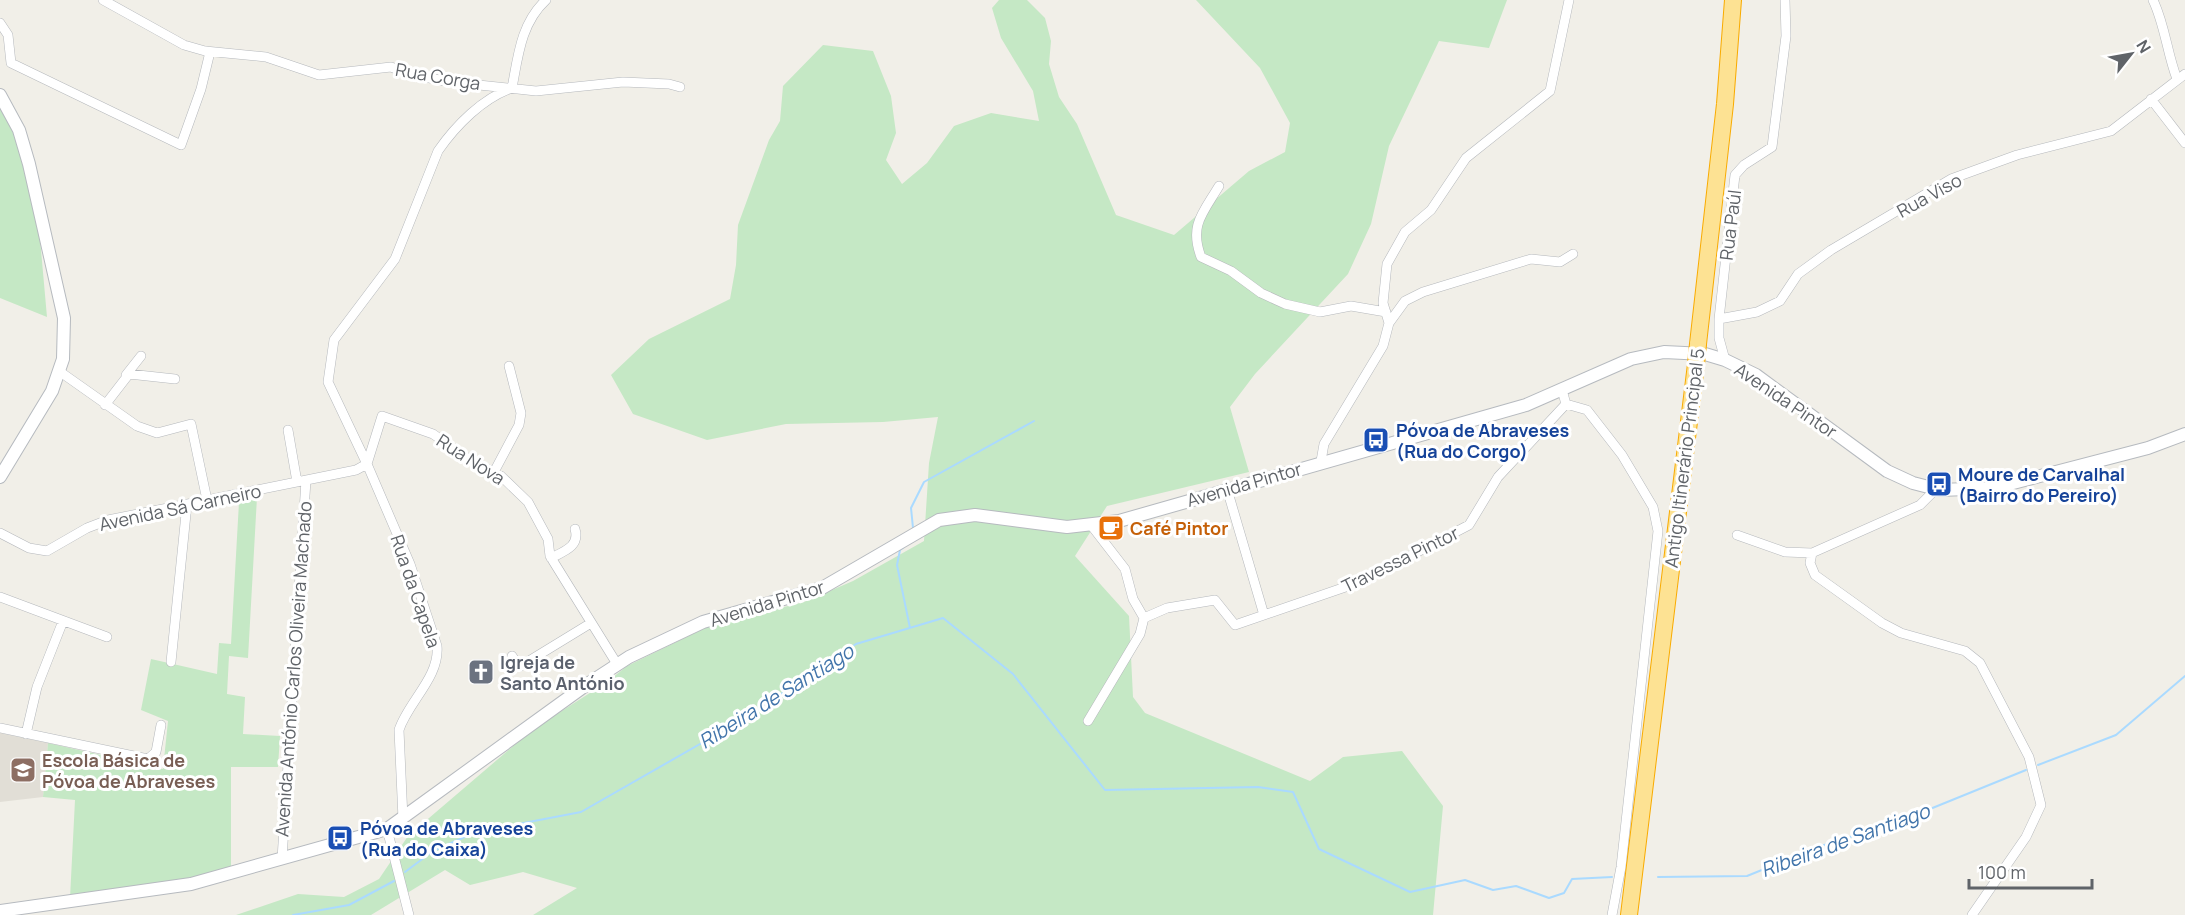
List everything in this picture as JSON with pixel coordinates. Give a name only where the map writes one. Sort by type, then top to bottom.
[{"type":"highway","name":"Antigo Itinerário Principal 5","points":[[1629,915],[1696,364],[1725,104],[1732,0]]},
{"type":"street","name":"Rua Corga","points":[[103,0],[184,45],[210,52],[266,57],[319,75],[392,67],[409,74],[450,82],[536,91],[623,82],[669,84],[680,87]]},
{"type":"street","points":[[512,88],[522,36],[538,7],[546,0]]},
{"type":"street","points":[[1389,323],[1383,303],[1387,264],[1405,232],[1431,210],[1466,158],[1550,91],[1569,0]]},
{"type":"street","name":"Rua Paúl","points":[[1725,360],[1719,338],[1719,319],[1735,175],[1744,165],[1772,147],[1786,36],[1785,0]]},
{"type":"street","points":[[2153,0],[2159,14],[2169,59],[2181,76]]},
{"type":"street","points":[[0,23],[8,35],[11,63],[181,145],[201,89],[210,52]]},
{"type":"street","name":"Rua Viso","points":[[1719,319],[1757,312],[1780,301],[1798,274],[1831,250],[1951,179],[2017,155],[2111,130],[2181,76]]},
{"type":"street","name":"Rua da Capela","points":[[403,819],[399,730],[403,717],[434,667],[438,657],[437,646],[410,564],[367,464],[328,382],[334,340],[395,259],[442,144],[493,94],[512,88]]},
{"type":"street","points":[[0,95],[19,130],[29,164],[64,318],[63,359],[52,391],[0,477]]},
{"type":"street","points":[[2151,99],[2185,143]]},
{"type":"street","points":[[1219,186],[1196,224],[1195,242],[1201,257],[1231,271],[1261,293],[1285,304],[1320,312],[1351,306],[1386,312]]},
{"type":"street","points":[[1321,461],[1324,444],[1383,346],[1389,323],[1405,301],[1423,292],[1531,259],[1560,262],[1573,254]]},
{"type":"street","name":"Avenida Pintor","points":[[0,911],[191,885],[387,829],[617,664],[703,622],[822,588],[939,520],[975,515],[1054,526],[1091,525],[1119,521],[1321,461],[1526,405],[1630,359],[1664,352],[1684,351],[1725,360],[1756,375],[1887,471],[1936,489],[1994,488],[2148,448],[2185,434]]},
{"type":"street","points":[[105,405],[141,356]]},
{"type":"street","points":[[494,472],[519,425],[521,413],[509,366]]},
{"type":"street","points":[[59,372],[137,426],[157,433],[191,424],[207,500]]},
{"type":"street","points":[[126,376],[129,374],[175,379]]},
{"type":"street","points":[[1562,390],[1566,404],[1587,410],[1622,455],[1653,507],[1658,531],[1621,867],[1612,915]]},
{"type":"street","name":"Travessa Pintor","points":[[1144,618],[1167,608],[1215,600],[1235,625],[1360,582],[1469,525],[1498,477],[1566,404]]},
{"type":"street","name":"Rua Nova","points":[[367,464],[382,416],[433,434],[473,462],[494,472],[528,502],[548,539],[551,558],[617,664]]},
{"type":"street","name":"Avenida António Carlos Oliveira Machado","points":[[282,859],[302,481],[288,430]]},
{"type":"street","name":"Avenida Sá Carneiro","points":[[0,533],[29,548],[47,551],[87,528],[108,520],[356,470],[367,464]]},
{"type":"street","points":[[1227,489],[1264,615]]},
{"type":"street","points":[[1737,536],[1785,552],[1812,553],[1920,505],[1936,489]]},
{"type":"street","points":[[171,662],[187,504]]},
{"type":"street","points":[[1088,722],[1140,634],[1144,618],[1133,599],[1125,569],[1091,525]]},
{"type":"street","points":[[551,558],[576,543],[578,538],[575,529]]},
{"type":"street","points":[[1812,553],[1810,563],[1815,575],[1882,623],[1901,633],[1965,651],[1980,663],[2029,757],[2041,805],[2026,837],[1972,915]]},
{"type":"street","points":[[0,597],[108,637]]},
{"type":"street","points":[[26,734],[37,687],[63,621]]},
{"type":"street","points":[[512,656],[519,668],[591,623]]},
{"type":"street","points":[[0,728],[148,759],[156,752],[161,725]]},
{"type":"street","points":[[387,829],[409,915]]},
{"type":"shaded area","name":"Escola Básica de Póvoa de Abraveses","points":[[0,733],[48,743],[43,797],[0,802]]},
{"type":"green space","points":[[999,0],[1027,0],[1045,18],[1051,41],[1049,64],[1059,97],[1077,124],[1116,215],[1174,235],[1249,171],[1285,152],[1290,123],[1260,68],[1196,0],[1507,0],[1489,48],[1439,41],[1389,146],[1371,224],[1348,274],[1255,374],[1230,407],[1249,472],[1107,506],[1075,556],[1129,616],[1133,697],[1145,713],[1310,781],[1343,757],[1402,751],[1443,806],[1433,915],[533,915],[577,888],[523,872],[470,885],[445,870],[371,915],[236,915],[298,894],[344,897],[379,879],[408,836],[532,730],[607,682],[627,666],[709,626],[804,602],[853,581],[924,541],[929,463],[938,417],[883,422],[786,424],[707,440],[633,414],[611,375],[649,339],[730,299],[736,265],[738,225],[769,140],[780,121],[783,86],[823,45],[873,51],[891,96],[896,133],[886,160],[902,184],[927,163],[954,126],[991,113],[1039,121],[1033,91],[1001,38],[992,8]]},
{"type":"green space","points":[[0,108],[13,132],[36,194],[47,317],[0,298]]},
{"type":"green space","points":[[257,497],[248,658],[229,656],[227,694],[245,697],[243,734],[280,736],[278,767],[231,767],[231,869],[188,881],[70,898],[75,800],[43,797],[48,743],[163,769],[168,721],[141,710],[151,659],[217,674],[219,643],[231,644],[239,502]]},
{"type":"waterway","points":[[913,528],[911,508],[924,482],[1034,421]]},
{"type":"waterway","points":[[904,547],[900,550],[897,565],[910,628]]},
{"type":"waterway","name":"Ribeira de Santiago","points":[[405,872],[433,851],[476,832],[581,812],[742,720],[856,644],[943,618],[1013,674],[1105,790],[1258,787],[1293,792],[1319,849],[1410,892],[1465,880],[1493,890],[1516,886],[1549,898],[1564,893],[1572,879],[1612,877]]},
{"type":"waterway","name":"Ribeira de Santiago","points":[[2038,765],[2116,735],[2185,676]]},
{"type":"waterway","name":"Ribeira de Santiago","points":[[1658,877],[1747,876],[1821,846],[1898,822],[2026,770]]},
{"type":"waterway","name":"Ribeira de Santiago","points":[[293,915],[349,905],[394,881]]},
{"type":"place","name":"Póvoa de Abraveses (Rua do Corgo)","points":[[1376,440]]},
{"type":"place","name":"Moure de Carvalhal (Bairro do Pereiro)","points":[[1939,484]]},
{"type":"place","name":"Café Pintor","points":[[1111,528]]},
{"type":"place","name":"Igreja de Santo António","points":[[481,672]]},
{"type":"place","name":"Escola Básica de Póvoa de Abraveses","points":[[23,770]]},
{"type":"place","name":"Póvoa de Abraveses (Rua do Caixa)","points":[[340,838]]}]
